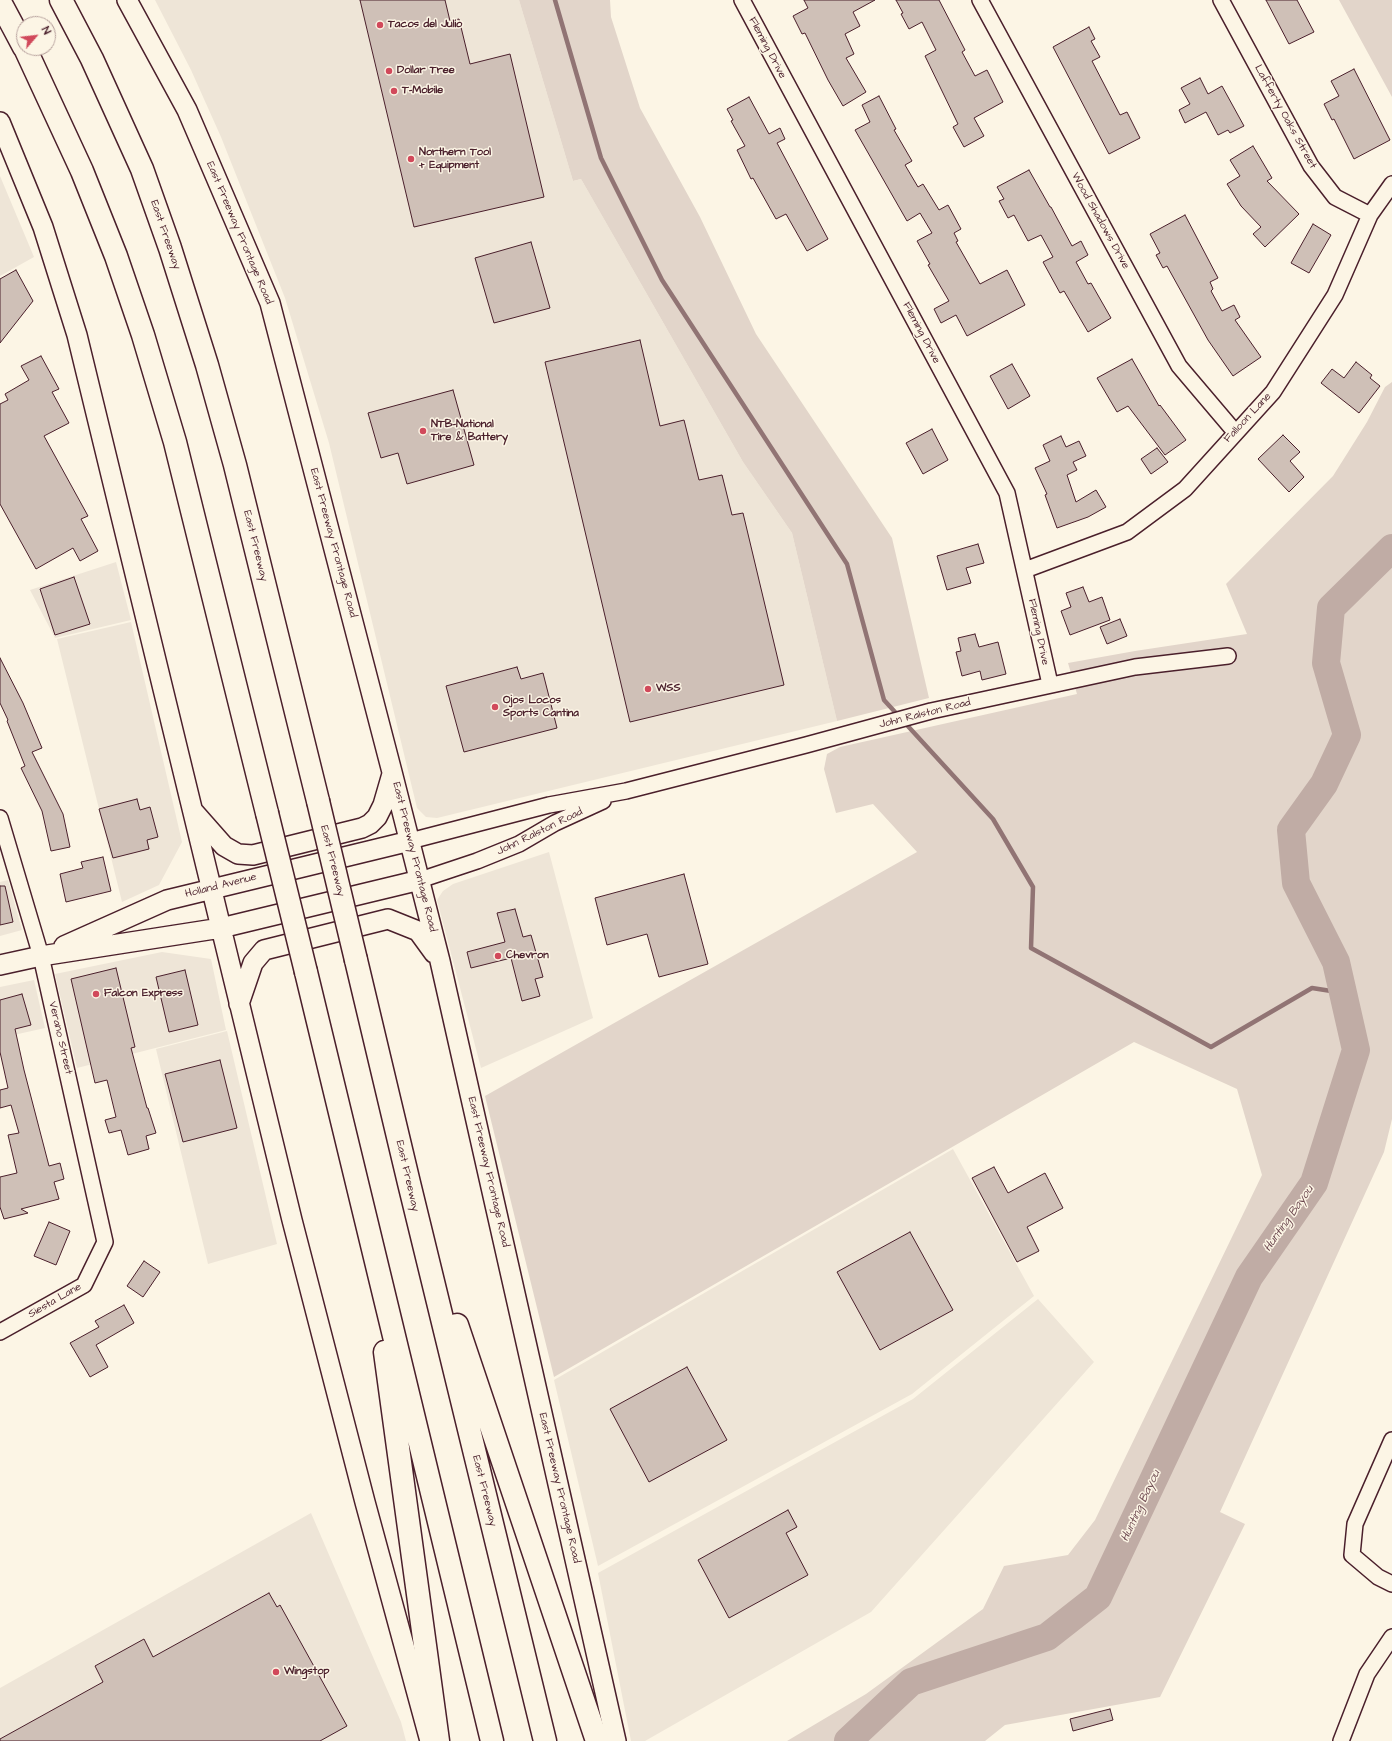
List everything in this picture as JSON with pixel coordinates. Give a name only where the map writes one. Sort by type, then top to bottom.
[{"type":"highway","name":"East Freeway","points":[[61,0],[92,59],[142,169],[170,248],[207,365],[235,465],[318,801],[409,1183],[545,1741]]},
{"type":"highway","points":[[0,2],[16,32]]},
{"type":"highway","points":[[28,56],[82,171],[116,256],[143,335],[175,442],[306,972],[492,1741]]},
{"type":"highway","points":[[409,1183],[597,1741]]},
{"type":"highway","points":[[369,1234],[438,1741]]},
{"type":"main road","name":"East Freeway Frontage Road","points":[[127,0],[187,110],[270,303],[440,961],[616,1741]]},
{"type":"main road","points":[[0,122],[43,227],[77,335],[292,1220],[365,1502],[430,1741]]},
{"type":"main road","points":[[193,811],[224,846],[238,854],[253,855],[362,828],[370,824],[383,806],[392,772]]},
{"type":"main road","name":"Holland Avenue","points":[[41,956],[167,900],[211,888],[410,841]]},
{"type":"main road","name":"John Ralston Road","points":[[221,928],[420,880]]},
{"type":"main road","points":[[239,1004],[253,963],[264,950],[388,919],[418,931],[440,961]]},
{"type":"main road","name":"Holland Avenue","points":[[0,965],[41,956],[221,928]]},
{"type":"street","name":"Fleming Drive","points":[[742,0],[1007,493],[1050,684]]},
{"type":"street","name":"Wood Shadows Drive","points":[[980,0],[1179,366],[1235,432]]},
{"type":"street","name":"Lafferty Oaks Street","points":[[1221,0],[1311,166],[1335,197],[1370,215]]},
{"type":"street","name":"Falloon Lane","points":[[1025,570],[1127,532],[1184,489],[1273,392],[1335,296],[1370,215],[1392,184]]},
{"type":"street","name":"John Ralston Road","points":[[410,841],[549,805],[626,791],[931,711],[1050,684],[1135,667],[1228,656]]},
{"type":"street","name":"John Ralston Road","points":[[420,880],[477,861],[518,844],[555,823],[626,791]]},
{"type":"street","name":"Verano Street","points":[[0,818],[41,956],[105,1242],[97,1259]]},
{"type":"street","name":"Siesta Lane","points":[[0,1332],[84,1285],[97,1259]]},
{"type":"street","points":[[1392,1440],[1355,1524],[1352,1555],[1378,1577],[1392,1584]]},
{"type":"street","points":[[1341,1741],[1367,1674],[1392,1637]]},
{"type":"shaded area","points":[[155,0],[519,0],[573,181],[581,179],[743,462],[792,533],[837,721],[437,818],[426,817],[417,808],[329,443],[285,298],[221,137],[191,70]]},
{"type":"shaded area","points":[[519,0],[610,0],[611,17],[640,108],[700,217],[756,334],[892,538],[929,698],[837,721],[792,533],[743,462],[581,179],[573,181]]},
{"type":"shaded area","points":[[1339,0],[1392,0],[1392,97]]},
{"type":"shaded area","points":[[0,176],[34,257],[0,276]]},
{"type":"shaded area","points":[[1392,382],[1392,1119],[1384,1152],[1220,1512],[1245,1524],[1160,1697],[1005,1725],[985,1741],[787,1741],[866,1694],[983,1609],[1004,1566],[1068,1555],[1095,1520],[1262,1175],[1237,1089],[1134,1042],[554,1377],[485,1096],[917,852],[873,804],[836,813],[824,769],[827,754],[840,747],[1077,694],[1068,663],[1247,634],[1226,584],[1333,476],[1367,422],[1385,387]]},
{"type":"shaded area","points":[[116,562],[131,620],[55,638],[30,590]]},
{"type":"shaded area","points":[[131,622],[182,842],[159,885],[122,902],[57,639]]},
{"type":"shaded area","points":[[549,852],[593,1018],[481,1068],[437,900],[443,891],[453,884]]},
{"type":"shaded area","points":[[8,880],[22,930],[0,936],[0,882]]},
{"type":"shaded area","points":[[162,952],[211,959],[226,1030],[77,1068],[55,974]]},
{"type":"shaded area","points":[[34,980],[45,1028],[0,1038],[0,987]]},
{"type":"shaded area","points":[[227,1031],[277,1244],[208,1264],[156,1049]]},
{"type":"shaded area","points":[[953,1149],[1034,1296],[912,1394],[598,1566],[554,1380]]},
{"type":"shaded area","points":[[1038,1299],[1094,1362],[871,1612],[645,1741],[631,1741],[598,1573],[913,1399]]},
{"type":"shaded area","points":[[311,1513],[401,1722],[406,1741],[0,1741],[0,1688]]},
{"type":"building","points":[[360,0],[445,0],[450,21],[459,19],[470,64],[510,54],[544,197],[414,227]]},
{"type":"building","points":[[804,0],[875,0],[853,12],[860,26],[845,34],[854,54],[846,58],[866,92],[843,106],[828,80],[805,33],[802,34],[793,16],[808,8]]},
{"type":"building","points":[[896,0],[939,0],[965,50],[962,52],[975,76],[987,70],[1003,102],[974,118],[984,136],[964,147],[953,127],[958,124],[925,56],[936,50],[922,22],[909,29]]},
{"type":"building","points":[[1266,0],[1297,0],[1314,32],[1289,44]]},
{"type":"building","points":[[1089,27],[1095,39],[1091,41],[1100,57],[1092,61],[1120,115],[1127,112],[1140,138],[1109,154],[1053,47]]},
{"type":"building","points":[[1354,69],[1390,140],[1354,159],[1334,119],[1332,120],[1324,104],[1339,96],[1331,81]]},
{"type":"building","points":[[1200,78],[1208,94],[1222,86],[1244,126],[1230,133],[1228,130],[1218,135],[1206,112],[1185,123],[1179,110],[1190,104],[1181,88]]},
{"type":"building","points":[[879,96],[896,129],[894,130],[912,161],[905,165],[918,187],[923,184],[939,210],[948,205],[961,229],[954,233],[958,241],[956,242],[980,284],[1007,270],[1025,305],[967,336],[956,315],[941,323],[934,309],[949,301],[928,265],[930,264],[917,241],[932,233],[920,213],[907,221],[855,130],[870,122],[862,105]]},
{"type":"building","points":[[749,97],[769,134],[780,128],[785,139],[777,143],[828,239],[807,251],[786,214],[776,219],[753,178],[751,179],[737,150],[745,146],[731,121],[733,120],[727,109]]},
{"type":"building","points":[[1253,146],[1272,178],[1267,181],[1299,214],[1265,247],[1253,234],[1261,227],[1241,206],[1227,184],[1240,176],[1230,160]]},
{"type":"building","points":[[1029,170],[1072,246],[1081,241],[1088,255],[1076,262],[1088,284],[1091,283],[1111,318],[1088,332],[1064,291],[1060,293],[1043,262],[1053,257],[1041,235],[1028,241],[1014,215],[1008,218],[999,201],[1004,199],[997,187]]},
{"type":"building","points":[[1185,215],[1218,278],[1210,282],[1213,289],[1211,291],[1222,311],[1234,305],[1240,317],[1235,320],[1261,357],[1233,376],[1208,340],[1167,266],[1163,268],[1156,255],[1160,253],[1150,234]]},
{"type":"building","points":[[1313,224],[1331,235],[1309,273],[1291,263]]},
{"type":"building","points":[[531,242],[550,308],[494,323],[475,258]]},
{"type":"building","points":[[16,270],[33,301],[0,343],[0,279]]},
{"type":"building","points":[[640,340],[660,426],[684,420],[699,480],[722,475],[732,515],[743,513],[784,685],[630,722],[545,362]]},
{"type":"building","points":[[41,356],[59,389],[52,392],[69,423],[44,436],[88,516],[81,519],[98,551],[80,561],[73,548],[36,569],[0,504],[0,404],[8,400],[5,394],[29,380],[21,366]]},
{"type":"building","points":[[1132,359],[1159,406],[1160,405],[1186,440],[1165,455],[1128,406],[1117,412],[1097,378]]},
{"type":"building","points":[[1356,362],[1372,375],[1370,378],[1380,386],[1359,413],[1321,383],[1332,369],[1344,378]]},
{"type":"building","points":[[1012,364],[1030,396],[1008,409],[990,376]]},
{"type":"building","points":[[453,390],[474,465],[407,484],[398,453],[381,458],[368,413]]},
{"type":"building","points":[[932,429],[948,460],[923,474],[906,443]]},
{"type":"building","points":[[1283,435],[1300,452],[1290,461],[1304,477],[1289,492],[1258,459]]},
{"type":"building","points":[[1061,436],[1066,447],[1079,441],[1086,456],[1073,462],[1077,470],[1067,475],[1076,502],[1096,490],[1106,507],[1088,517],[1057,528],[1045,495],[1047,494],[1035,468],[1050,461],[1043,445]]},
{"type":"building","points":[[1157,448],[1168,462],[1151,474],[1141,459]]},
{"type":"building","points":[[978,544],[984,563],[966,568],[971,583],[947,590],[937,556]]},
{"type":"building","points":[[74,577],[90,624],[55,635],[40,589]]},
{"type":"building","points":[[1083,587],[1089,602],[1102,597],[1110,620],[1070,635],[1061,611],[1071,607],[1066,593]]},
{"type":"building","points":[[1120,619],[1127,636],[1107,644],[1100,627]]},
{"type":"building","points":[[975,634],[979,647],[998,642],[1006,674],[982,680],[980,671],[962,676],[956,652],[961,651],[958,638]]},
{"type":"building","points":[[0,658],[23,703],[42,748],[32,752],[63,814],[70,847],[51,851],[42,811],[21,768],[25,766],[0,703]]},
{"type":"building","points":[[517,667],[521,679],[543,673],[557,728],[464,752],[446,686]]},
{"type":"building","points":[[137,799],[140,810],[150,807],[158,837],[147,840],[149,849],[113,858],[99,809]]},
{"type":"building","points":[[103,857],[111,891],[66,902],[60,874],[83,868],[81,862]]},
{"type":"building","points":[[684,874],[708,964],[659,977],[647,934],[607,945],[595,898]]},
{"type":"building","points":[[0,886],[5,886],[13,922],[0,925]]},
{"type":"building","points":[[515,909],[523,937],[531,935],[543,977],[535,979],[540,996],[522,1001],[511,958],[471,968],[467,952],[505,942],[497,913]]},
{"type":"building","points":[[116,968],[135,1047],[131,1048],[147,1108],[156,1133],[146,1136],[149,1149],[128,1155],[121,1130],[109,1133],[105,1120],[116,1117],[107,1080],[95,1083],[71,979]]},
{"type":"building","points":[[185,970],[198,1025],[169,1032],[156,977]]},
{"type":"building","points":[[22,994],[31,1025],[15,1029],[24,1070],[49,1166],[60,1163],[64,1179],[54,1182],[59,1199],[21,1209],[28,1213],[4,1219],[0,1207],[0,1177],[17,1173],[8,1135],[19,1133],[11,1105],[0,1108],[0,1090],[8,1088],[0,1052],[0,1000]]},
{"type":"building","points":[[220,1060],[237,1128],[183,1142],[165,1074]]},
{"type":"building","points":[[994,1167],[1008,1193],[1045,1173],[1063,1208],[1027,1227],[1039,1251],[1017,1262],[972,1178]]},
{"type":"building","points":[[49,1222],[70,1231],[56,1265],[34,1256]]},
{"type":"building","points":[[910,1232],[953,1310],[880,1350],[837,1272]]},
{"type":"building","points":[[144,1261],[160,1272],[143,1297],[127,1286]]},
{"type":"building","points":[[124,1305],[134,1323],[96,1345],[108,1367],[90,1377],[70,1343],[99,1327],[95,1321]]},
{"type":"building","points":[[687,1367],[727,1440],[649,1482],[610,1409]]},
{"type":"building","points":[[788,1510],[797,1527],[786,1533],[808,1575],[729,1618],[698,1560]]},
{"type":"building","points":[[269,1593],[277,1607],[280,1605],[347,1726],[320,1741],[0,1741],[0,1739],[103,1682],[95,1666],[144,1639],[153,1657]]},
{"type":"building","points":[[1110,1709],[1113,1720],[1073,1731],[1070,1719]]},
{"type":"waterway","points":[[555,0],[601,158],[662,280],[847,564],[884,700],[993,819],[1033,887],[1031,948],[1211,1047],[1312,988],[1344,993]]},
{"type":"waterway","name":"Hunting Bayou","points":[[848,1741],[911,1682],[1047,1637],[1098,1597],[1249,1277],[1314,1183],[1356,1050],[1336,962],[1296,883],[1291,830],[1324,784],[1347,735],[1326,663],[1331,608],[1392,548]]},
{"type":"waterway","name":"Hunting Bayou","points":[[1386,554],[1392,556]]},
{"type":"place","name":"Tacos del Julio","points":[[380,25]]},
{"type":"place","name":"Dollar Tree","points":[[389,71]]},
{"type":"place","name":"T-Mobile","points":[[394,91]]},
{"type":"place","name":"Northern Tool + Equipment","points":[[411,159]]},
{"type":"place","name":"NTB-National Tire & Battery","points":[[423,431]]},
{"type":"place","name":"WSS","points":[[648,689]]},
{"type":"place","name":"Ojos Locos Sports Cantina","points":[[495,707]]},
{"type":"place","name":"Chevron","points":[[498,956]]},
{"type":"place","name":"Falcon Express","points":[[96,994]]},
{"type":"place","name":"Wingstop","points":[[276,1672]]}]
